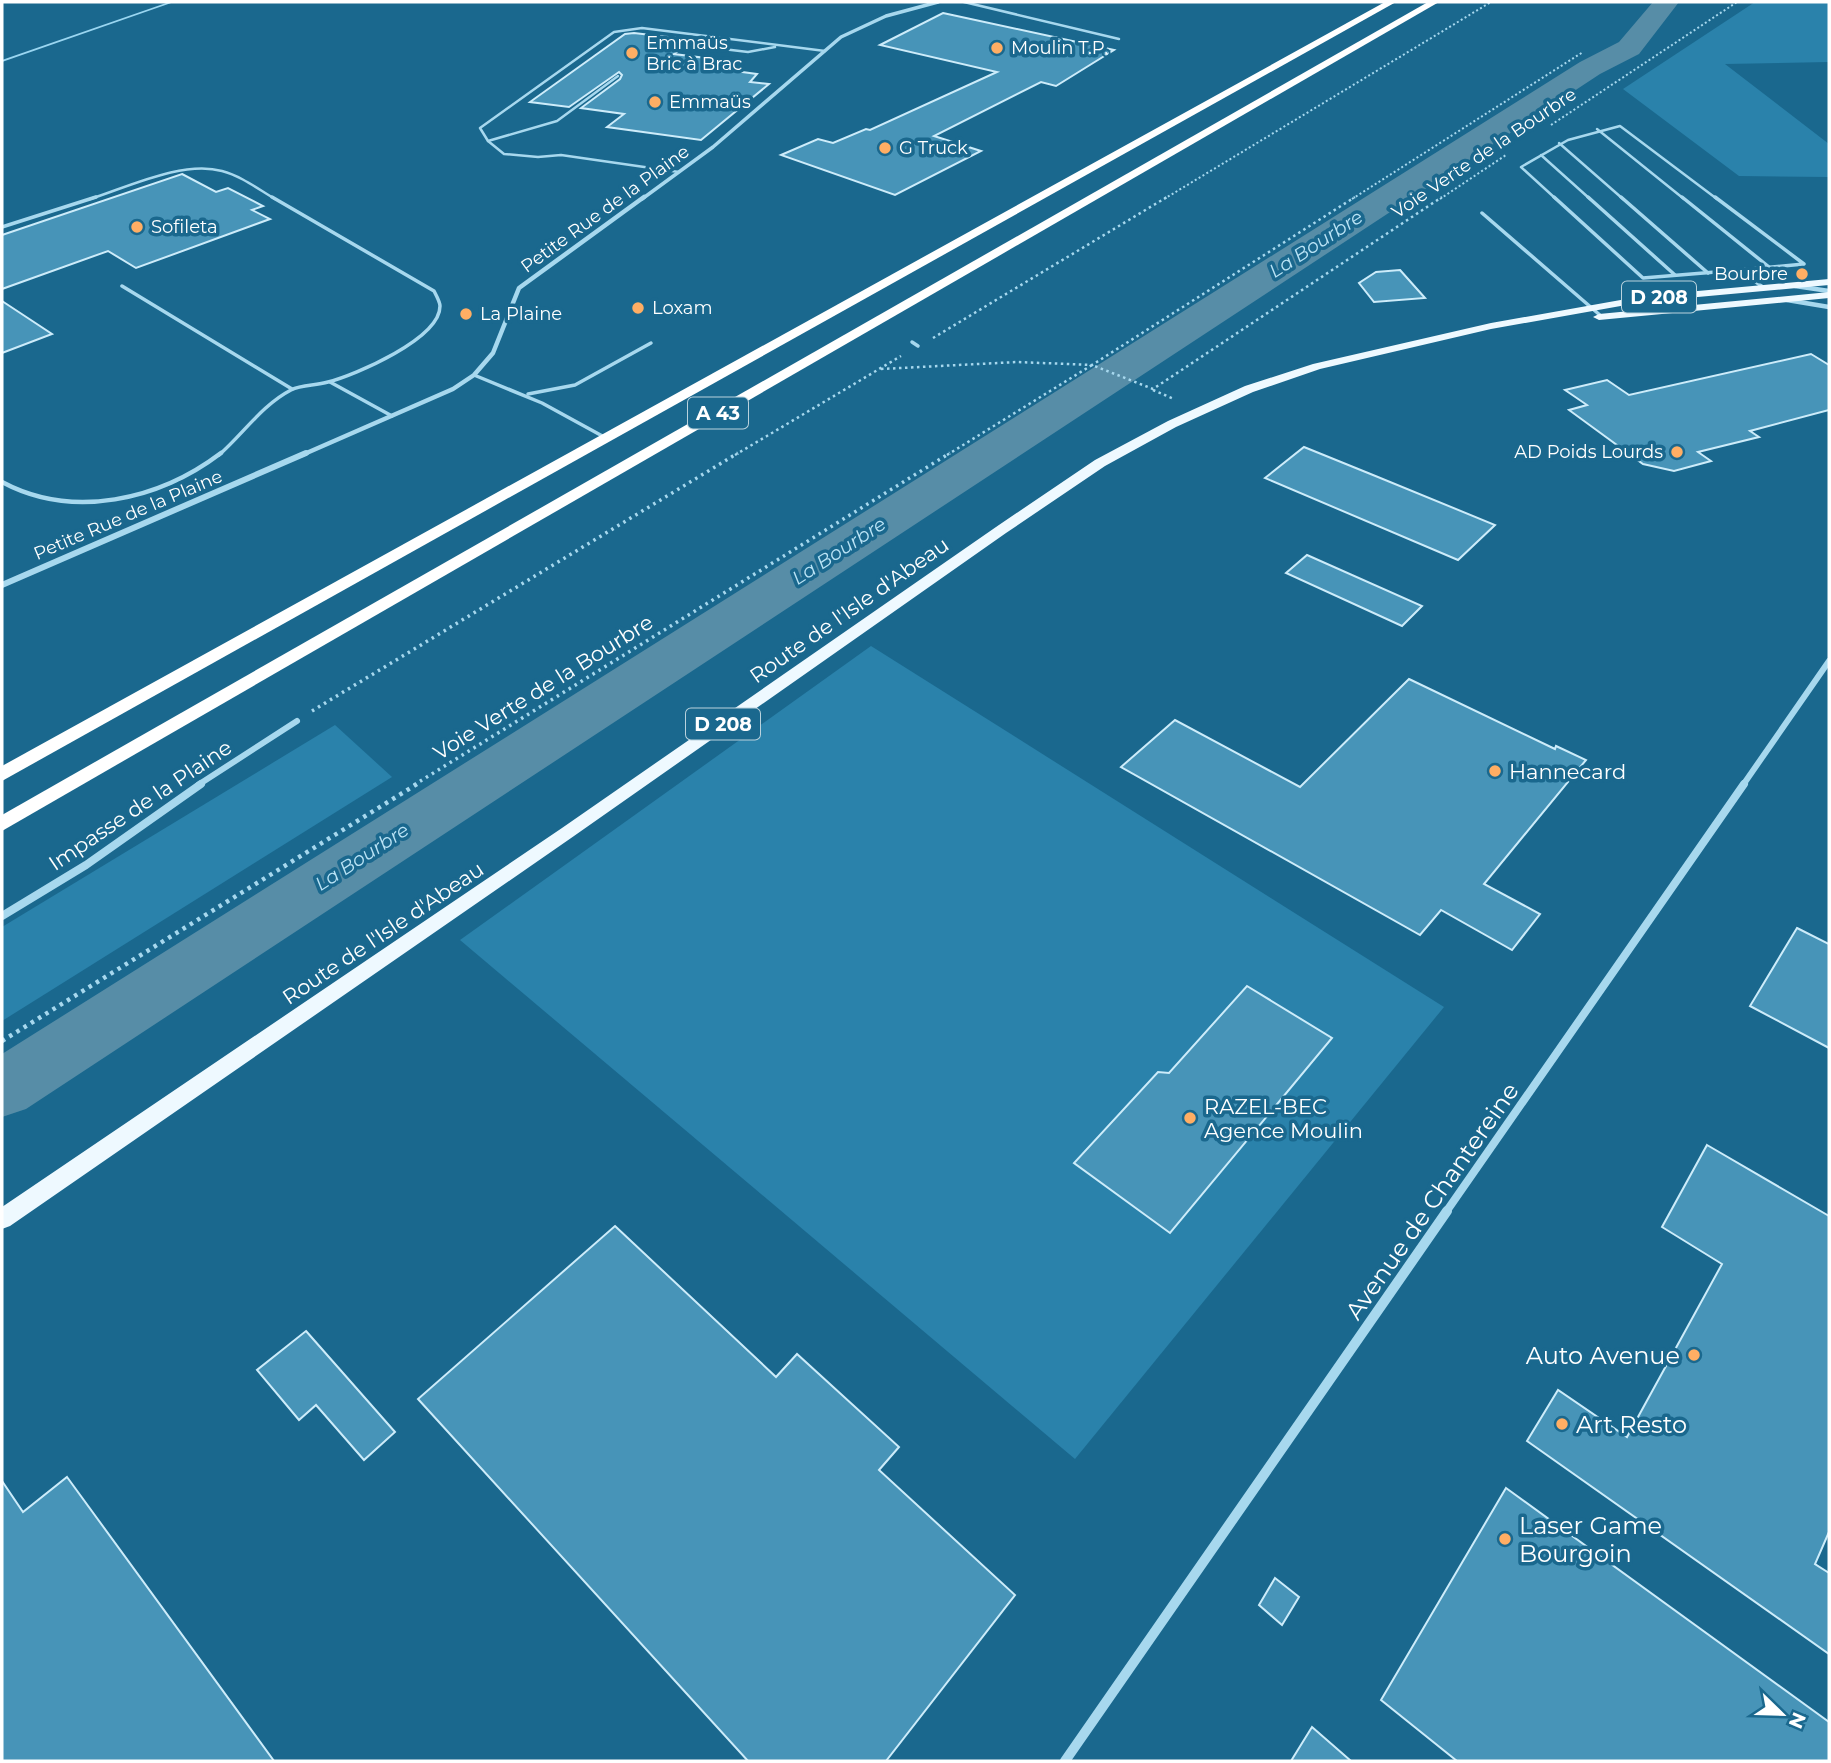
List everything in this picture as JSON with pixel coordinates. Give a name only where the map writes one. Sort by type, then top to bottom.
[{"type":"highway","name":"A 43","points":[[2,774],[1391,2]]},
{"type":"highway","name":"A 43","points":[[2,824],[1434,2]]},
{"type":"main road","name":"Route de l'Isle d'Abeau","points":[[2,1219],[545,848],[1100,463],[1172,424],[1250,389],[1330,363],[1491,326],[1643,299],[1829,282]]},
{"type":"main road","name":"Route de l'Isle d'Abeau","points":[[1491,326],[1779,300],[1829,293]]},
{"type":"street","name":"Petite Rue de la Plaine","points":[[2,585],[453,389],[474,375],[493,353],[519,288],[713,148],[850,32],[886,16],[938,2]]},
{"type":"street","points":[[1790,285],[1829,293]]},
{"type":"street","points":[[1779,300],[1829,307]]},
{"type":"street","name":"Avenue de Chantereine","points":[[1065,1761],[1829,661]]},
{"type":"street","name":"Impasse de la Plaine","points":[[2,916],[86,865],[163,808],[296,720]]},
{"type":"lane","points":[[964,2],[1119,39]]},
{"type":"lane","points":[[679,172],[561,155],[538,157],[504,154],[488,141],[480,128],[614,32],[642,27],[825,51]]},
{"type":"lane","points":[[698,46],[748,52],[782,45]]},
{"type":"lane","points":[[488,141],[558,121],[618,76]]},
{"type":"lane","points":[[1620,126],[1804,264],[1643,278],[1521,167],[1559,143],[1597,129],[1620,126]]},
{"type":"lane","points":[[1597,129],[1769,267]]},
{"type":"lane","points":[[1559,143],[1708,273]]},
{"type":"lane","points":[[1541,155],[1675,275]]},
{"type":"lane","points":[[2,227],[194,167],[223,170],[434,291],[441,300],[437,320],[429,332],[408,345],[329,382],[306,384],[292,389],[257,416],[220,454],[172,481],[114,499],[67,504],[43,502],[24,496],[2,482]]},
{"type":"lane","points":[[1482,213],[1601,316]]},
{"type":"lane","points":[[1740,270],[1764,288]]},
{"type":"lane","points":[[122,286],[292,389]]},
{"type":"lane","points":[[912,342],[918,346]]},
{"type":"lane","points":[[528,394],[575,385],[651,343]]},
{"type":"lane","points":[[474,375],[528,394],[566,413],[607,439]]},
{"type":"lane","points":[[329,382],[392,416]]},
{"type":"path","points":[[296,720],[1491,2]]},
{"type":"path","name":"Voie Verte de la Bourbre","points":[[1549,127],[1737,2]]},
{"type":"path","name":"Voie Verte de la Bourbre","points":[[2,1041],[1093,365],[1583,52]]},
{"type":"path","name":"Voie Verte de la Bourbre","points":[[1093,365],[1153,389],[1514,150]]},
{"type":"path","points":[[881,369],[1017,362],[1093,365]]},
{"type":"shaded area","points":[[1755,2],[1829,2],[1829,62],[1725,64],[1829,144],[1829,177],[1739,176],[1623,89]]},
{"type":"shaded area","points":[[871,646],[1444,1007],[1075,1459],[460,940]]},
{"type":"shaded area","points":[[335,725],[392,777],[2,1021],[2,927]]},
{"type":"building","points":[[943,13],[1114,50],[1056,86],[1041,82],[934,136],[981,151],[895,195],[781,155],[818,139],[833,143],[866,129],[870,130],[997,72],[880,45]]},
{"type":"building","points":[[625,34],[693,40],[674,54],[722,60],[713,68],[757,74],[750,82],[769,84],[701,140],[607,127],[624,114],[581,108],[620,79],[622,75],[619,72],[569,107],[530,102]]},
{"type":"building","name":"Sofileta","points":[[182,174],[216,192],[228,188],[263,206],[252,210],[270,219],[136,268],[108,251],[2,289],[2,235]]},
{"type":"building","points":[[1400,270],[1425,298],[1374,302],[1359,283],[1376,272]]},
{"type":"building","points":[[2,301],[52,334],[2,353]]},
{"type":"building","points":[[1811,354],[1829,365],[1829,410],[1750,431],[1759,437],[1698,452],[1711,461],[1674,471],[1643,464],[1569,410],[1587,405],[1565,390],[1607,380],[1629,395]]},
{"type":"building","points":[[1304,447],[1495,525],[1458,560],[1265,478]]},
{"type":"building","points":[[1307,555],[1422,606],[1402,626],[1286,573]]},
{"type":"building","points":[[1409,679],[1555,749],[1556,746],[1586,760],[1484,884],[1540,914],[1512,950],[1441,910],[1420,935],[1121,767],[1175,720],[1300,787]]},
{"type":"building","points":[[1797,928],[1829,944],[1829,1048],[1750,1006]]},
{"type":"building","name":"RAZEL-BEC Agence Moulin","points":[[1247,986],[1332,1038],[1170,1233],[1074,1163],[1158,1072],[1169,1073]]},
{"type":"building","points":[[1707,1145],[1829,1216],[1829,1532],[1815,1564],[1829,1573],[1829,1654],[1527,1441],[1558,1390],[1627,1437],[1722,1264],[1662,1227]]},
{"type":"building","points":[[615,1226],[776,1377],[797,1354],[899,1447],[879,1470],[1015,1595],[886,1761],[748,1761],[418,1399]]},
{"type":"building","points":[[306,1331],[395,1432],[364,1460],[316,1405],[299,1420],[257,1370]]},
{"type":"building","points":[[67,1477],[274,1761],[2,1761],[2,1481],[23,1512]]},
{"type":"building","points":[[1506,1488],[1829,1722],[1829,1761],[1457,1761],[1381,1700]]},
{"type":"building","points":[[1275,1578],[1299,1597],[1282,1625],[1259,1605]]},
{"type":"building","points":[[1312,1727],[1351,1761],[1291,1761]]},
{"type":"waterway","points":[[2,61],[172,2]]},
{"type":"waterway","name":"La Bourbre","points":[[2,1089],[1590,68],[1629,48],[1666,2]]},
{"type":"place","name":"Moulin T.P.","points":[[997,48]]},
{"type":"place","name":"Emmaüs Bric à Brac","points":[[632,53]]},
{"type":"place","name":"Emmaüs","points":[[655,102]]},
{"type":"place","name":"G Truck","points":[[885,148]]},
{"type":"place","name":"Sofileta","points":[[137,227]]},
{"type":"place","name":"Bourbre","points":[[1802,274]]},
{"type":"place","name":"Loxam","points":[[638,308]]},
{"type":"place","name":"La Plaine","points":[[466,314]]},
{"type":"place","name":"AD Poids Lourds","points":[[1677,452]]},
{"type":"place","name":"Hannecard","points":[[1495,771]]},
{"type":"place","name":"RAZEL-BEC Agence Moulin","points":[[1190,1118]]},
{"type":"place","name":"Auto Avenue","points":[[1694,1355]]},
{"type":"place","name":"Art Resto","points":[[1562,1424]]},
{"type":"place","name":"Laser Game Bourgoin","points":[[1505,1539]]}]
